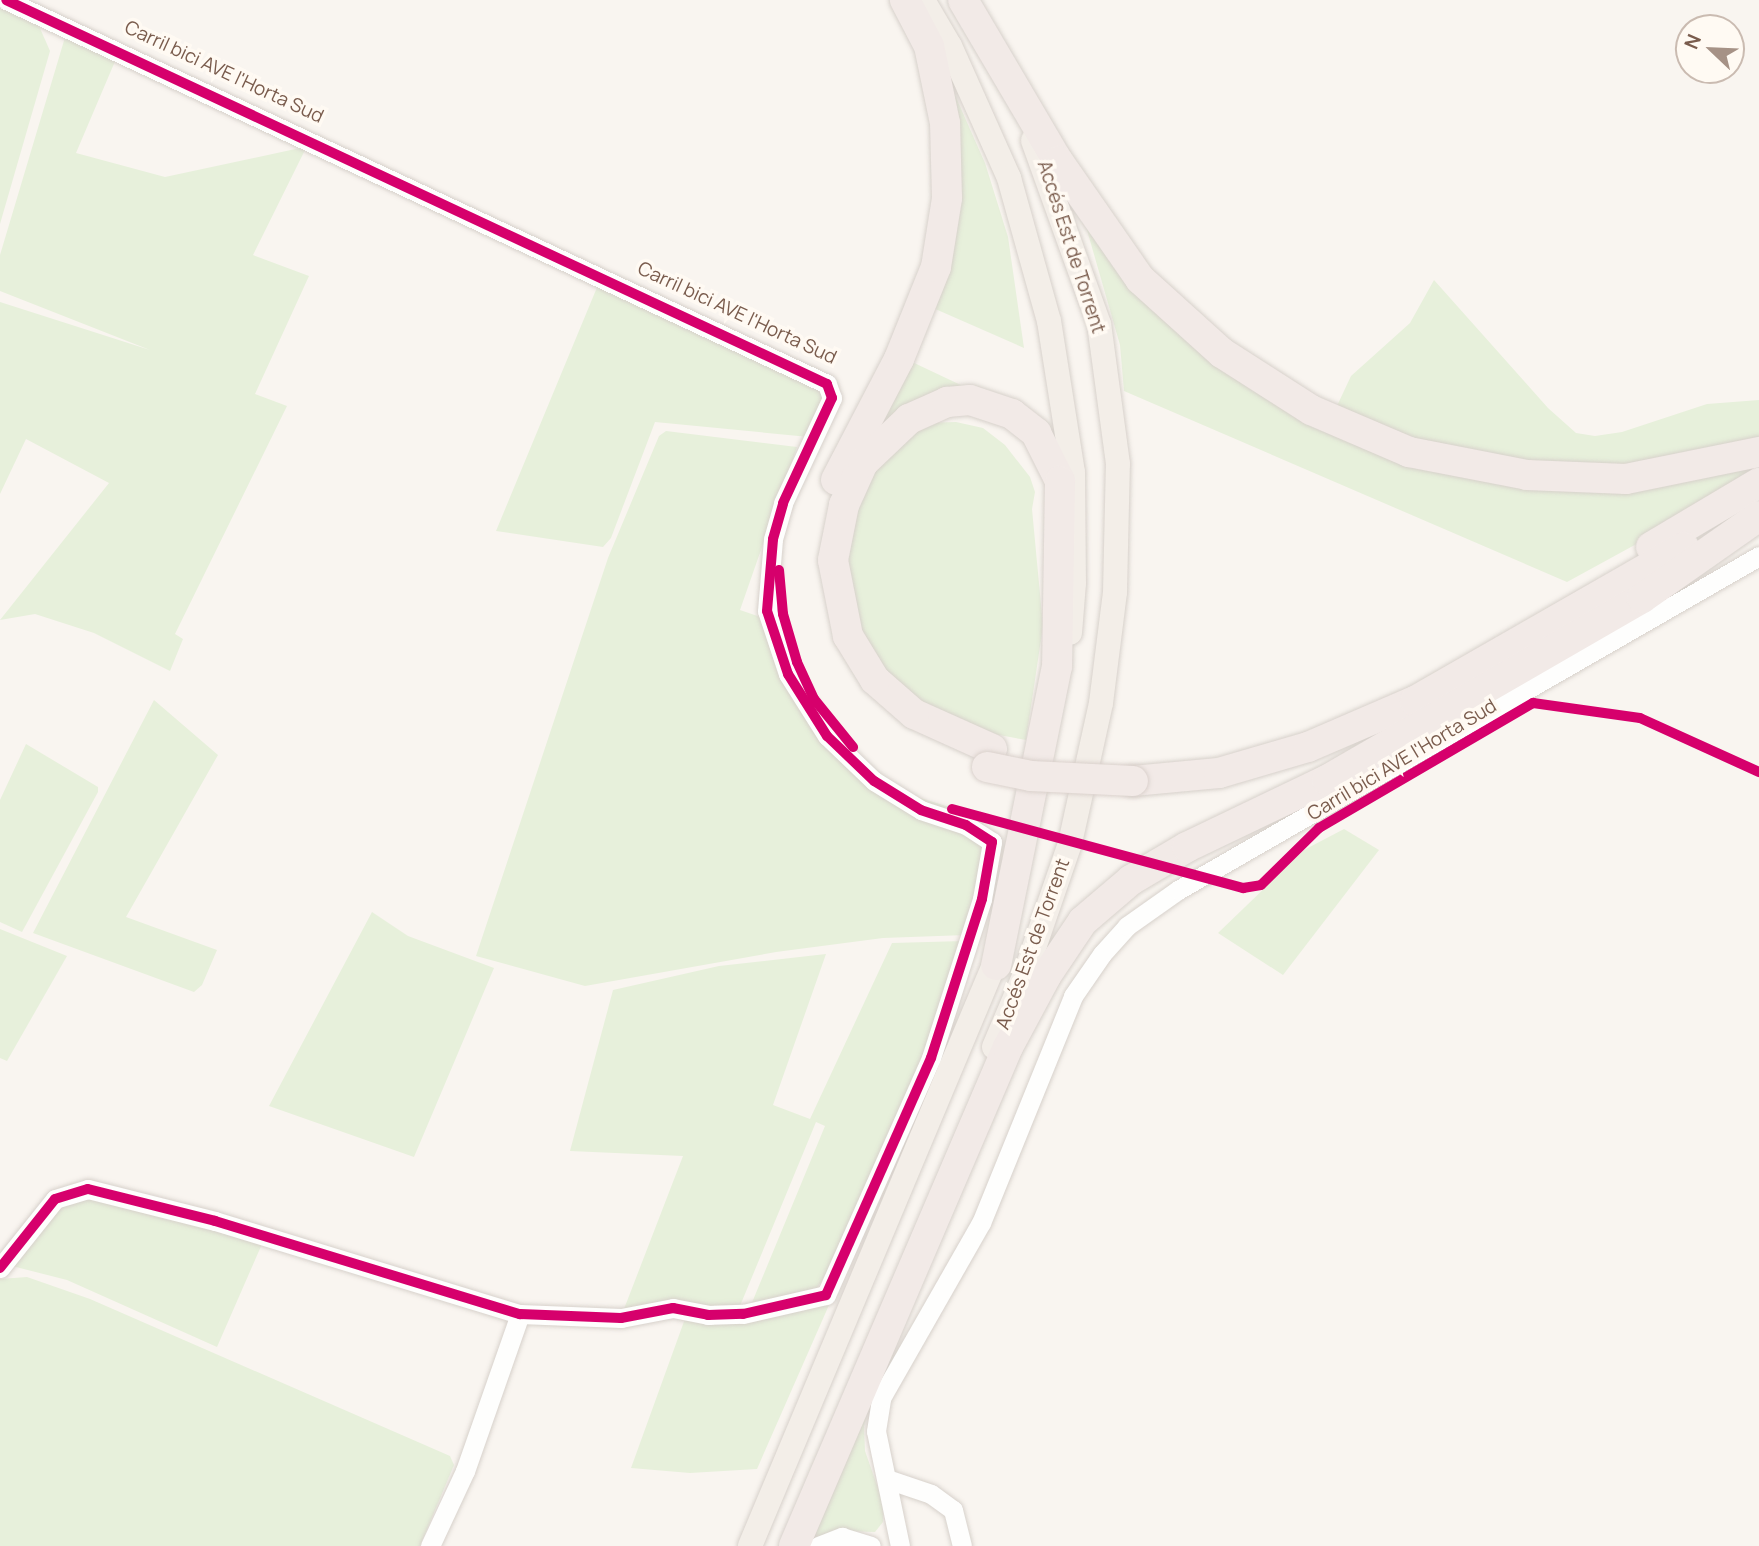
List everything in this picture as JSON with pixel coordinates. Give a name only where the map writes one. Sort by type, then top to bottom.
[{"type":"highway","points":[[905,0],[929,46],[945,123],[945,212],[936,267],[900,359],[829,497],[819,561],[830,637],[864,691],[912,734],[1071,779],[1135,773],[1219,773],[1308,747],[1415,701],[1759,505]]},
{"type":"highway","points":[[963,0],[1058,161],[1140,279],[1222,353],[1311,410],[1409,452],[1527,475],[1626,479],[1759,452]]},
{"type":"highway","points":[[990,758],[914,714],[875,680],[848,636],[833,560],[844,505],[863,463],[909,419],[947,402],[982,403],[1012,414],[1036,433],[1060,481],[1057,666],[996,965]]},
{"type":"highway","points":[[1135,773],[1214,757],[1296,735],[1402,687],[1759,484]]},
{"type":"highway","points":[[794,1546],[1008,1047],[1083,921],[1131,880],[1187,847],[1327,780],[1642,598],[1759,516]]},
{"type":"main road","name":"Accés Est de Torrent","points":[[750,1546],[996,965],[1038,833],[1064,696],[1074,583],[1073,472],[1049,321],[1009,178],[950,46],[923,0]]},
{"type":"main road","name":"Accés Est de Torrent","points":[[783,1546],[1025,974],[1070,843],[1101,703],[1115,592],[1118,464],[1099,324],[1042,156],[955,0]]},
{"type":"street","points":[[0,1268],[55,1199],[88,1189],[215,1221],[520,1314],[621,1318],[674,1308],[708,1315],[743,1314],[826,1295],[931,1058],[982,899],[992,842],[966,825],[921,810],[874,781],[827,736],[788,674],[767,611],[774,540],[783,503],[832,398],[827,384],[6,0]]},
{"type":"street","points":[[900,1546],[897,1514],[876,1431],[881,1398],[981,1223],[1073,996],[1128,926],[1178,890],[1759,556]]},
{"type":"street","points":[[430,1546],[465,1471],[520,1314]]},
{"type":"street","points":[[887,1479],[931,1494],[953,1510],[962,1546]]},
{"type":"street","points":[[818,1546],[842,1537],[868,1543],[887,1531],[897,1514]]},
{"type":"green space","points":[[0,6],[39,26],[50,51],[0,224]]},
{"type":"green space","points":[[66,34],[116,59],[76,153],[165,177],[300,148],[305,150],[253,255],[309,276],[255,394],[287,406],[175,634],[183,639],[170,671],[94,633],[35,614],[0,620],[109,483],[26,439],[0,494],[0,302],[150,350],[0,291],[0,255]]},
{"type":"green space","points":[[950,84],[985,163],[1008,237],[1024,348],[933,308]]},
{"type":"green space","points":[[1085,223],[1200,348],[1482,477],[1759,467],[1759,477],[1567,582],[1124,391],[1120,345]]},
{"type":"green space","points":[[1434,280],[1548,408],[1576,433],[1595,436],[1622,432],[1707,404],[1759,400],[1759,444],[1635,467],[1538,468],[1415,441],[1336,408],[1351,376],[1410,323]]},
{"type":"green space","points":[[598,285],[829,389],[809,437],[655,422],[611,538],[603,547],[496,531]]},
{"type":"green space","points":[[910,361],[984,396],[867,439]]},
{"type":"green space","points":[[956,422],[983,428],[1005,445],[1030,477],[1035,492],[1032,509],[1043,626],[1026,740],[977,731],[926,710],[876,665],[862,637],[844,561],[849,521],[879,461],[924,423]]},
{"type":"green space","points":[[666,431],[797,447],[740,610],[778,623],[787,653],[817,712],[864,762],[908,794],[981,817],[988,839],[966,935],[883,938],[776,952],[585,986],[476,956],[608,558],[659,436]]},
{"type":"green space","points":[[154,700],[218,755],[126,917],[217,950],[202,985],[194,992],[33,933]]},
{"type":"green space","points":[[26,744],[98,787],[98,792],[22,932],[0,922],[0,800]]},
{"type":"green space","points":[[1344,829],[1379,850],[1283,975],[1218,933],[1304,850]]},
{"type":"green space","points":[[372,912],[408,936],[494,968],[414,1157],[269,1106]]},
{"type":"green space","points":[[0,929],[67,956],[7,1061],[0,1058]]},
{"type":"green space","points":[[964,941],[917,1073],[836,1259],[815,1291],[751,1305],[825,1126],[816,1122],[740,1306],[624,1309],[683,1156],[570,1151],[613,990],[719,966],[826,954],[773,1105],[810,1119],[892,943]]},
{"type":"green space","points":[[82,1194],[262,1244],[217,1347],[67,1280],[12,1266],[52,1210]]},
{"type":"green space","points":[[27,1277],[90,1299],[450,1456],[454,1465],[420,1546],[0,1546],[0,1279]]},
{"type":"green space","points":[[829,1305],[757,1469],[690,1473],[631,1468],[686,1316],[764,1315]]},
{"type":"green space","points":[[873,1389],[864,1426],[865,1451],[884,1505],[883,1522],[875,1532],[844,1531],[808,1540]]},
{"type":"cycle path","points":[[0,1268],[55,1199],[88,1189],[215,1221],[520,1314],[621,1318],[673,1308],[708,1315],[743,1314],[826,1295],[931,1058],[982,899],[992,842],[966,825],[921,810],[874,781],[827,736],[788,674],[767,611],[773,539],[783,503],[832,398],[827,384],[6,0]]},
{"type":"cycle path","points":[[779,570],[783,614],[797,662],[814,699],[853,747]]},
{"type":"cycle path","name":"Carril bici AVE l'Horta Sud","points":[[952,809],[1243,888],[1261,885],[1319,828],[1533,703],[1640,718],[1759,772]]}]
